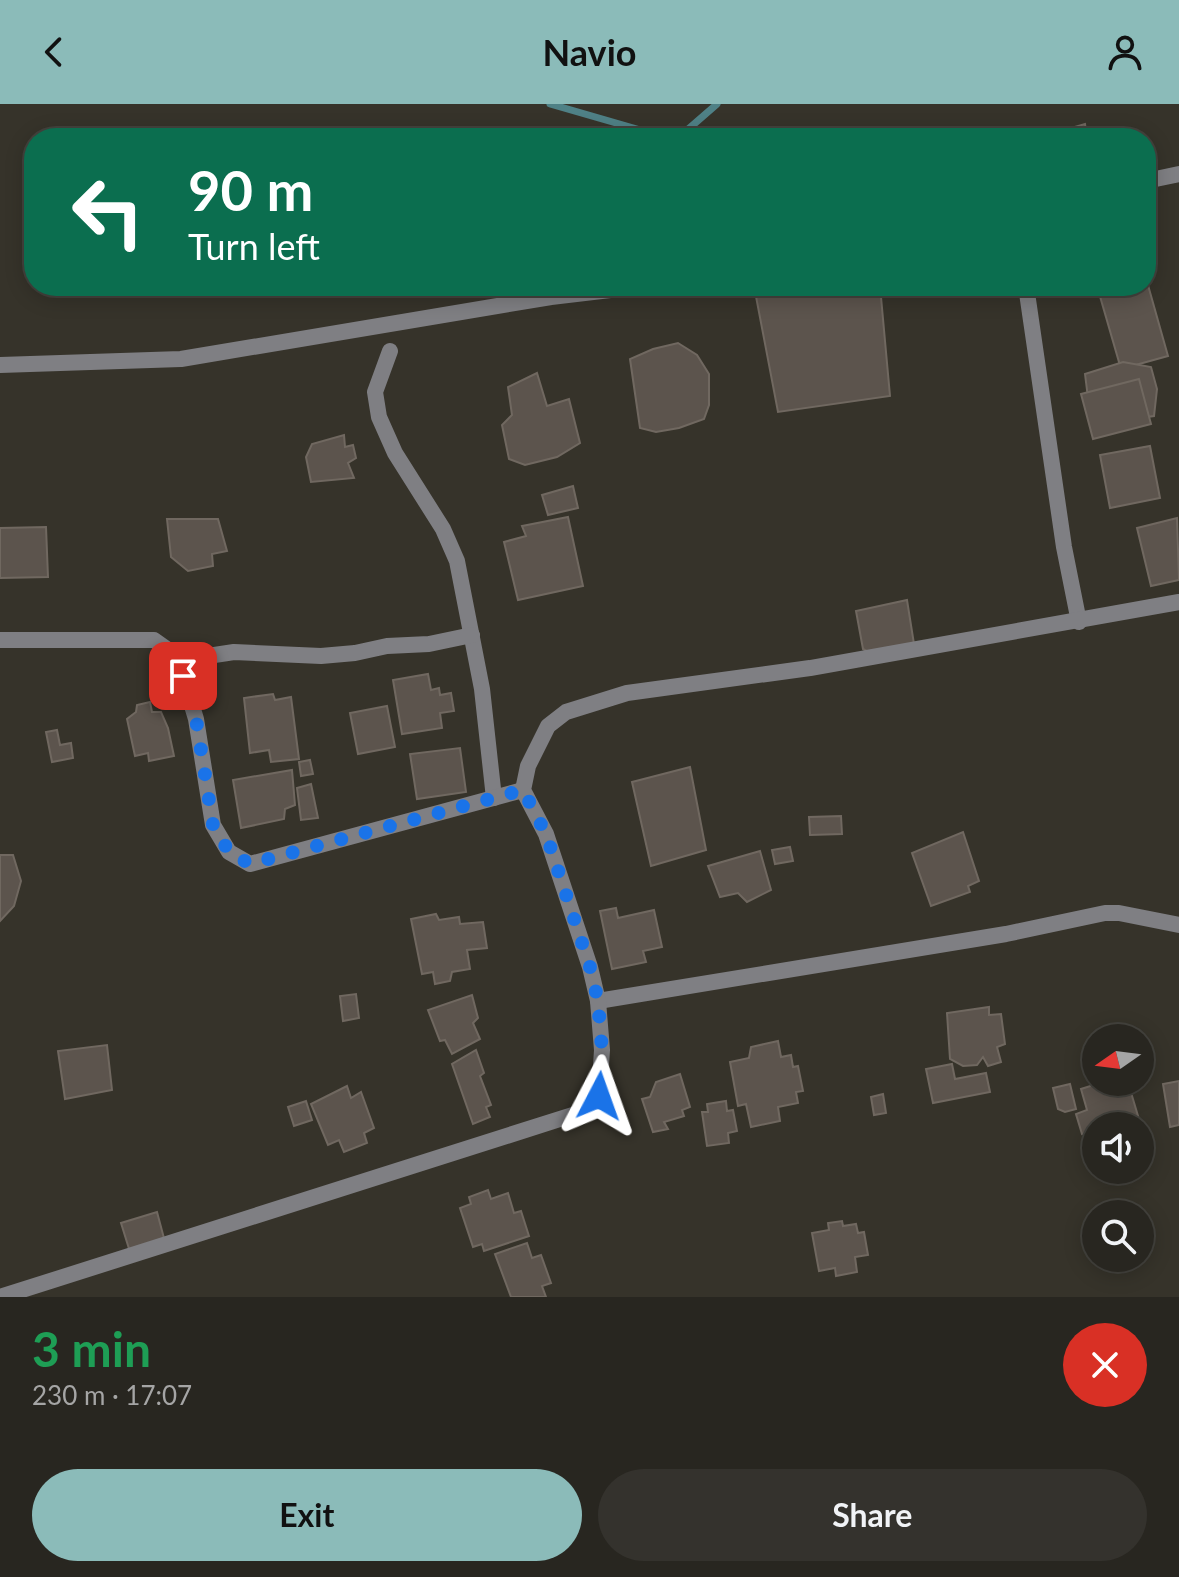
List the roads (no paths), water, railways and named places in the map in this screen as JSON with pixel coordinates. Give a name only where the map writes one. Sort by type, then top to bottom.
[{"type":"street","points":[[1156,179],[1179,174]]},
{"type":"street","points":[[0,365],[181,359],[559,296]]},
{"type":"street","points":[[1027,296],[1064,547],[1079,622]]},
{"type":"street","points":[[390,351],[375,392],[379,417],[395,453],[443,529],[457,561],[482,689],[494,798]]},
{"type":"street","points":[[0,1297],[585,1111],[599,1096],[602,1050],[598,1001],[590,967],[546,834],[523,790],[528,766],[548,726],[566,712],[627,693],[810,668],[1179,602]]},
{"type":"street","points":[[175,661],[234,652],[321,656],[387,646],[429,644],[472,635]]},
{"type":"street","points":[[0,640],[154,640],[171,652],[196,719],[213,825],[229,852],[250,864],[523,790]]},
{"type":"street","points":[[598,1001],[1006,934],[1105,913],[1128,914],[1179,925]]},
{"type":"waterway","points":[[550,104],[633,128]]},
{"type":"waterway","points":[[689,128],[717,104]]}]
